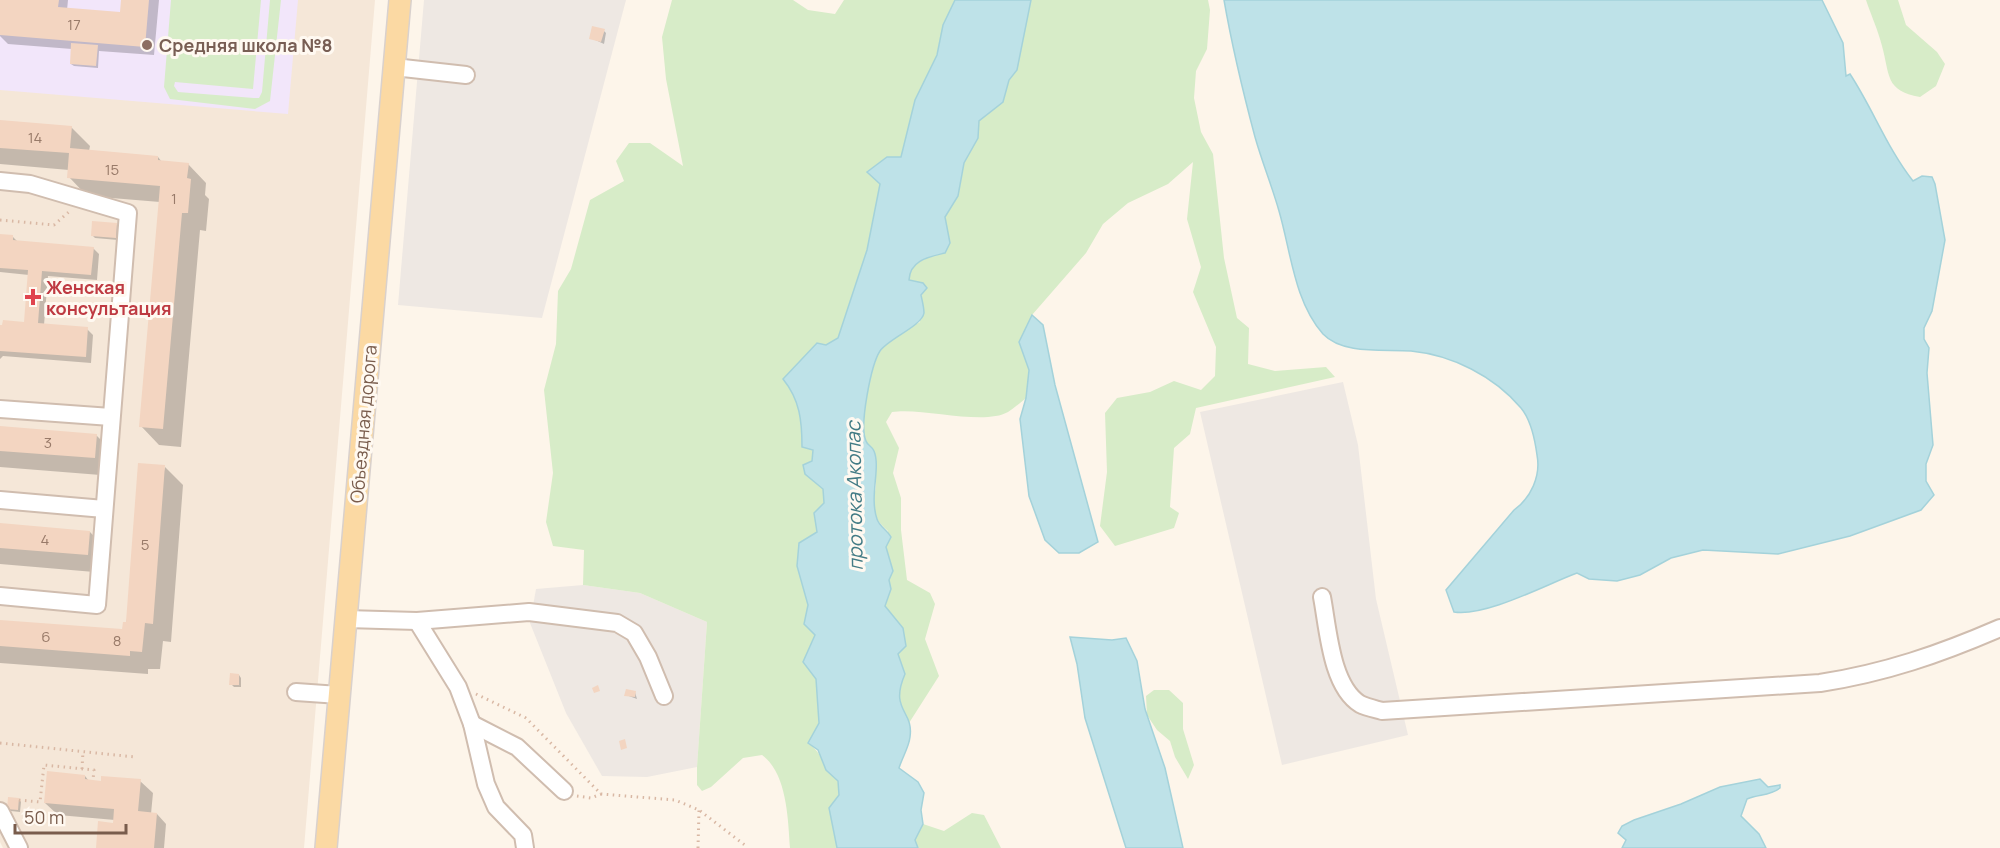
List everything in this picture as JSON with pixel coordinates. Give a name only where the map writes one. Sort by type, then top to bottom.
[{"type":"main road","name":"Объездная дорога","points":[[326,848],[400,0]]},
{"type":"lane","points":[[394,67],[466,75]]},
{"type":"lane","points":[[0,181],[30,184],[128,213],[97,605],[0,596]]},
{"type":"lane","points":[[0,409],[111,417]]},
{"type":"lane","points":[[0,500],[104,509]]},
{"type":"lane","points":[[1322,597],[1338,674],[1348,693],[1361,704],[1382,711],[1820,683],[1873,675],[1929,658],[2000,628]]},
{"type":"lane","points":[[346,618],[417,621],[529,612],[617,622],[634,633],[648,657],[664,696]]},
{"type":"lane","points":[[417,621],[458,687],[472,724],[486,784],[496,807],[523,836],[525,848]]},
{"type":"lane","points":[[296,692],[339,695]]},
{"type":"lane","points":[[472,724],[517,747],[564,791]]},
{"type":"lane","points":[[0,811],[19,848]]},
{"type":"path","points":[[0,220],[54,225],[84,200]]},
{"type":"path","points":[[458,687],[526,718],[601,794]]},
{"type":"path","points":[[0,743],[135,757]]},
{"type":"path","points":[[82,769],[83,751]]},
{"type":"path","points":[[19,800],[40,802],[44,765],[94,770],[93,780]]},
{"type":"path","points":[[564,791],[579,798],[601,794],[675,800],[699,810],[746,846]]},
{"type":"path","points":[[698,848],[699,810]]},
{"type":"shaded area","points":[[0,0],[375,0],[304,848],[3,848],[0,842]]},
{"type":"shaded area","name":"Средняя школа №8","points":[[0,0],[298,0],[288,114],[0,90]]},
{"type":"shaded area","points":[[424,0],[626,0],[542,318],[398,305]]},
{"type":"shaded area","points":[[1343,382],[1358,445],[1376,599],[1408,735],[1282,765],[1200,412]]},
{"type":"shaded area","points":[[583,585],[640,593],[707,622],[697,767],[647,777],[602,776],[566,713],[530,623],[536,589]]},
{"type":"green space","points":[[171,0],[261,0],[253,89],[175,82],[174,86],[178,92],[259,98],[262,92],[270,0],[281,0],[270,101],[255,109],[170,99],[164,87]]},
{"type":"green space","points":[[672,0],[793,0],[808,10],[835,14],[844,0],[955,0],[943,25],[937,55],[915,100],[901,157],[880,184],[867,250],[838,338],[826,345],[793,392],[802,420],[802,447],[813,450],[812,461],[805,474],[823,489],[824,503],[814,513],[818,532],[797,566],[808,605],[804,624],[815,635],[803,662],[816,678],[819,724],[808,743],[838,781],[839,795],[829,808],[837,848],[790,848],[785,797],[777,773],[762,755],[743,758],[711,787],[702,791],[697,785],[697,767],[707,622],[640,593],[583,585],[584,550],[553,546],[546,522],[553,473],[544,390],[556,344],[558,291],[571,269],[590,200],[624,181],[616,161],[629,143],[650,143],[683,166],[666,79],[662,37]]},
{"type":"green space","points":[[1031,0],[1208,0],[1210,10],[1207,49],[1196,71],[1194,98],[1201,132],[1213,154],[1224,258],[1237,318],[1249,328],[1248,364],[1275,371],[1326,367],[1335,377],[1196,408],[1190,434],[1174,448],[1170,507],[1179,513],[1174,528],[1115,546],[1100,526],[1107,472],[1105,413],[1117,398],[1150,392],[1174,381],[1201,390],[1215,376],[1216,347],[1193,292],[1201,267],[1187,219],[1193,162],[1168,184],[1128,203],[1103,224],[1086,253],[1032,315],[1019,342],[1029,370],[1026,398],[1008,412],[997,416],[968,417],[905,411],[892,412],[886,422],[899,448],[893,473],[901,498],[901,530],[907,580],[930,593],[935,604],[925,639],[939,676],[909,723],[900,699],[900,687],[905,674],[898,654],[903,628],[885,606],[891,589],[888,580],[893,571],[886,547],[888,531],[876,517],[873,505],[876,477],[863,428],[866,400],[880,352],[893,338],[920,322],[923,283],[908,280],[910,273],[922,260],[945,253],[950,243],[945,217],[958,196],[964,163],[978,138],[979,121],[1003,102],[1009,80],[1017,70]]},
{"type":"green space","points":[[1866,0],[1898,0],[1906,25],[1937,52],[1945,64],[1936,86],[1920,97],[1900,91],[1891,80]]},
{"type":"green space","points":[[1154,690],[1169,690],[1183,703],[1183,729],[1194,765],[1188,779],[1175,757],[1170,741],[1157,730],[1147,715],[1146,696]]},
{"type":"green space","points":[[972,813],[984,815],[1001,848],[918,848],[915,840],[923,824],[944,831]]},
{"type":"water","name":"протока Акопас","points":[[955,0],[1031,0],[1017,70],[1009,80],[1003,102],[979,121],[978,138],[964,163],[958,196],[945,217],[950,243],[945,253],[921,260],[910,273],[909,280],[923,283],[927,288],[921,295],[924,313],[922,318],[880,351],[873,369],[865,410],[864,433],[876,458],[875,510],[878,521],[891,537],[886,547],[893,571],[889,580],[891,589],[885,606],[903,628],[906,646],[898,654],[905,674],[900,696],[909,721],[910,737],[899,768],[918,782],[924,793],[921,810],[923,824],[915,840],[918,848],[837,848],[829,808],[839,795],[838,781],[826,770],[818,750],[808,743],[819,723],[816,679],[803,662],[815,635],[804,624],[808,605],[797,566],[799,543],[817,532],[814,513],[824,503],[823,489],[805,474],[803,465],[812,461],[813,450],[802,447],[799,411],[783,379],[817,343],[826,345],[838,338],[867,250],[880,184],[867,172],[887,157],[901,157],[915,100],[937,55],[943,25]]},
{"type":"water","points":[[1224,0],[1822,0],[1843,43],[1846,76],[1850,74],[1895,155],[1913,181],[1922,176],[1932,177],[1935,184],[1945,240],[1932,311],[1924,328],[1924,339],[1929,348],[1927,373],[1933,445],[1926,464],[1926,481],[1934,495],[1921,510],[1850,536],[1778,554],[1703,550],[1671,558],[1640,575],[1617,581],[1589,579],[1577,573],[1499,605],[1482,610],[1454,612],[1446,590],[1520,505],[1533,486],[1538,463],[1530,424],[1521,408],[1498,386],[1457,362],[1426,353],[1364,350],[1341,345],[1331,341],[1313,321],[1299,291],[1279,211],[1255,137]]},
{"type":"water","points":[[1032,315],[1043,325],[1055,385],[1098,542],[1079,553],[1059,553],[1045,540],[1029,496],[1020,419],[1026,398],[1029,370],[1019,342]]},
{"type":"water","points":[[1070,637],[1112,640],[1126,638],[1137,661],[1145,709],[1165,768],[1183,848],[1126,848],[1085,718],[1077,664]]},
{"type":"water","points":[[1760,779],[1768,787],[1780,785],[1780,788],[1747,799],[1741,816],[1759,834],[1766,848],[1622,848],[1626,840],[1618,833],[1622,826],[1634,820],[1681,804],[1720,787]]},
{"type":"building","points":[[0,0],[59,0],[58,7],[120,12],[121,0],[149,0],[145,47],[0,35]]},
{"type":"building","points":[[592,26],[605,29],[601,42],[589,39]]},
{"type":"building","points":[[71,43],[98,45],[96,66],[70,64]]},
{"type":"building","points":[[0,120],[72,126],[70,148],[158,156],[158,160],[189,163],[187,178],[191,179],[188,213],[182,213],[163,429],[139,427],[160,186],[67,178],[69,153],[0,148]]},
{"type":"building","points":[[92,221],[117,223],[116,238],[91,236]]},
{"type":"building","name":"Женская консультация","points":[[0,234],[13,235],[13,240],[94,247],[91,275],[42,271],[38,323],[88,327],[86,357],[0,351],[0,325],[3,320],[24,322],[28,270],[0,268]]},
{"type":"building","points":[[0,426],[97,434],[95,458],[0,451]]},
{"type":"building","points":[[138,463],[165,465],[153,624],[145,623],[142,652],[130,651],[130,656],[0,646],[0,620],[122,629],[123,622],[126,622]]},
{"type":"building","points":[[0,523],[90,531],[88,555],[0,548]]},
{"type":"building","points":[[230,673],[239,674],[239,685],[229,685]]},
{"type":"building","points":[[598,685],[600,691],[594,693],[592,688]]},
{"type":"building","points":[[626,689],[636,691],[635,697],[624,696]]},
{"type":"building","points":[[625,739],[627,748],[621,750],[619,741]]},
{"type":"building","points":[[47,771],[85,775],[85,779],[101,781],[101,776],[141,779],[138,811],[157,813],[154,848],[96,848],[98,821],[113,823],[114,809],[44,803]]},
{"type":"building","points":[[8,797],[19,798],[18,810],[7,809]]},
{"type":"place","name":"Средняя школа №8","points":[[147,45]]},
{"type":"place","name":"Женская консультация","points":[[33,297]]}]
